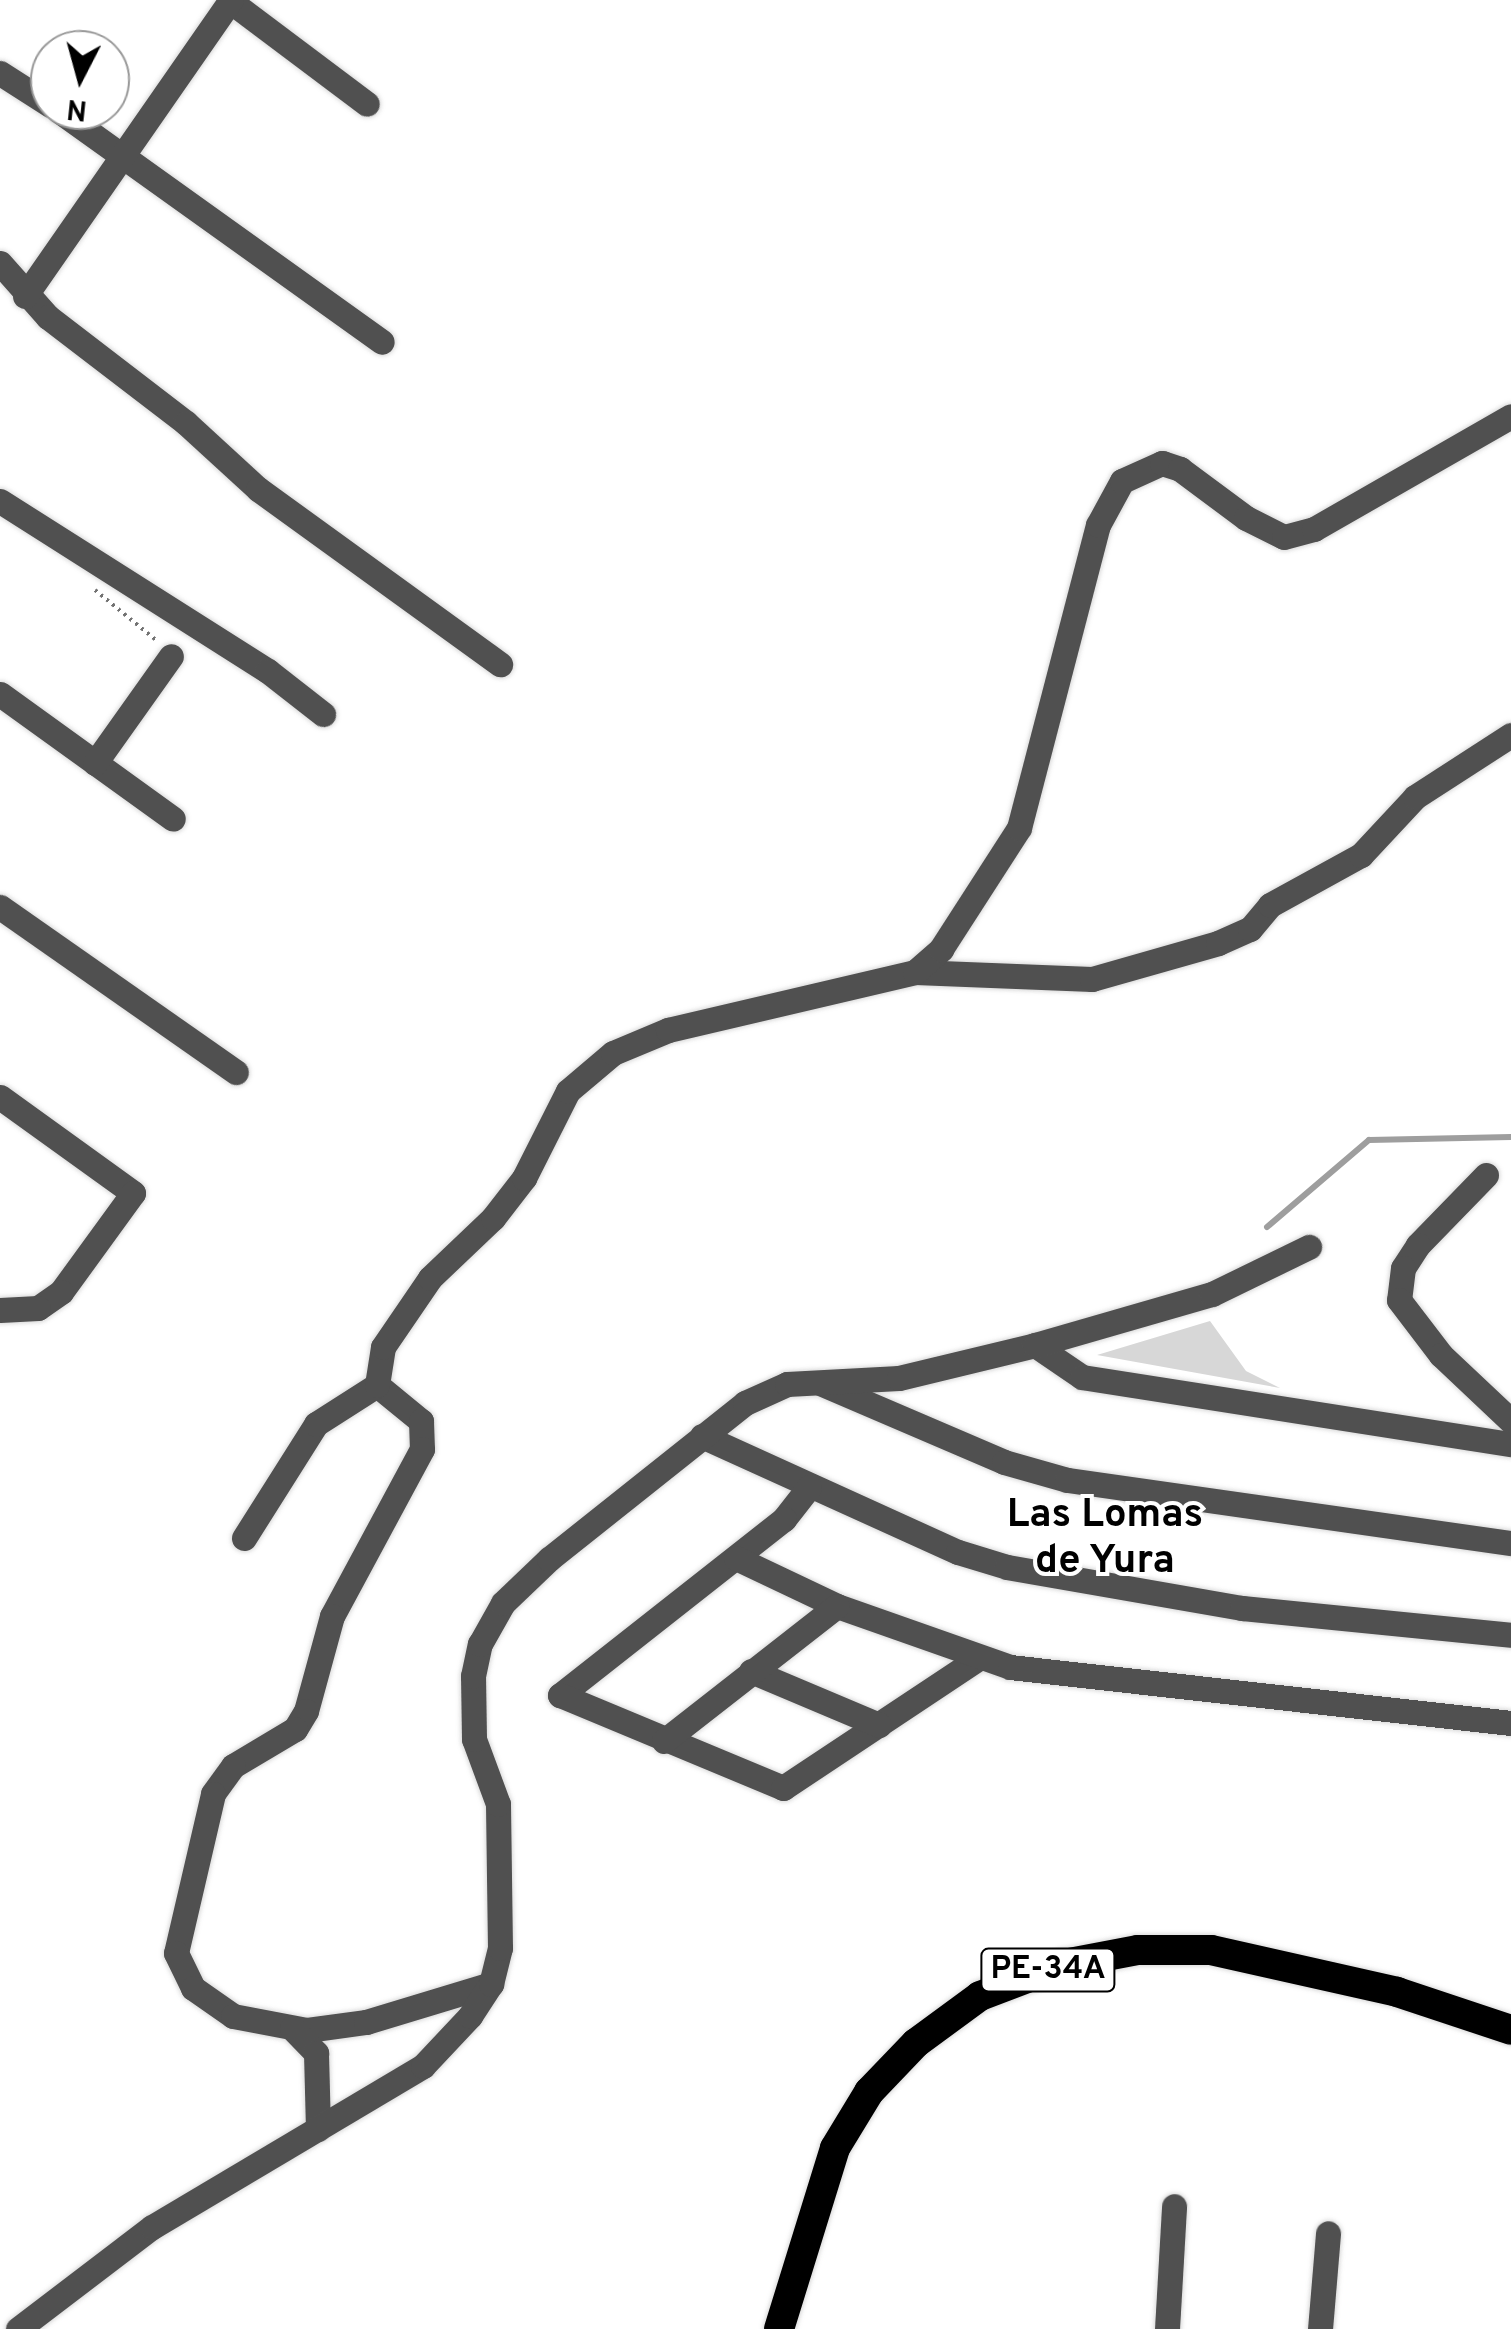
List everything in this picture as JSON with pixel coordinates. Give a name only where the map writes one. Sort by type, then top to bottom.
[{"type":"highway","name":"PE-34A","points":[[778,2329],[834,2148],[892,2068],[980,1996],[1064,1964],[1138,1950],[1211,1950],[1397,1992],[1511,2030]]},
{"type":"street","points":[[25,296],[128,154],[230,1],[368,104]]},
{"type":"street","points":[[0,74],[30,93]]},
{"type":"street","points":[[90,130],[382,342]]},
{"type":"street","points":[[0,264],[25,296],[186,422],[258,490],[500,664]]},
{"type":"street","points":[[916,972],[958,926],[1019,828],[1098,525],[1122,481],[1162,464],[1270,534],[1299,534],[1511,416]]},
{"type":"street","points":[[0,501],[268,672],[323,714]]},
{"type":"street","points":[[94,763],[170,656]]},
{"type":"street","points":[[0,694],[173,818]]},
{"type":"street","points":[[244,1538],[316,1424],[377,1385],[383,1347],[430,1278],[493,1218],[524,1178],[568,1091],[613,1053],[700,1022],[916,972],[1092,980],[1218,944],[1250,929],[1270,905],[1361,855],[1415,797],[1511,734]]},
{"type":"street","points":[[0,906],[236,1072]]},
{"type":"street","points":[[0,1097],[132,1193],[61,1292],[38,1308],[0,1310]]},
{"type":"street","points":[[1486,1175],[1410,1256],[1399,1300],[1442,1355],[1511,1421]]},
{"type":"street","points":[[18,2329],[152,2228],[422,2066],[491,1984],[500,1948],[498,1804],[474,1739],[472,1676],[480,1644],[503,1603],[702,1436],[745,1403],[814,1380],[899,1378],[1036,1345],[1225,1289],[1308,1247]]},
{"type":"street","points":[[1036,1345],[1082,1377],[1511,1444]]},
{"type":"street","points":[[814,1380],[1004,1462],[1067,1480],[1511,1542]]},
{"type":"street","points":[[377,1385],[421,1422],[422,1449],[332,1616],[306,1711],[295,1728],[233,1766],[213,1794],[194,1889],[177,1928],[176,1953],[193,1988],[233,2016],[292,2028],[366,2022],[491,1984]]},
{"type":"street","points":[[702,1436],[809,1488],[958,1552],[1052,1578],[1242,1608],[1511,1635]]},
{"type":"street","points":[[809,1488],[784,1519],[560,1695],[784,1788],[976,1659]]},
{"type":"street","points":[[736,1558],[837,1606],[976,1659],[1234,1696],[1507,1717]]},
{"type":"street","points":[[664,1741],[837,1606]]},
{"type":"street","points":[[751,1671],[879,1725]]},
{"type":"street","points":[[292,2028],[316,2054],[318,2129]]},
{"type":"street","points":[[1167,2329],[1174,2206]]},
{"type":"street","points":[[1320,2329],[1328,2233]]},
{"type":"path","points":[[77,552],[88,585],[170,656]]},
{"type":"shaded area","points":[[1210,1321],[1246,1371],[1280,1388],[1097,1355]]},
{"type":"waterway","points":[[1267,1227],[1369,1140],[1511,1137]]},
{"type":"district","name":"Las Lomas de Yura","points":[[1105,1539]]}]
